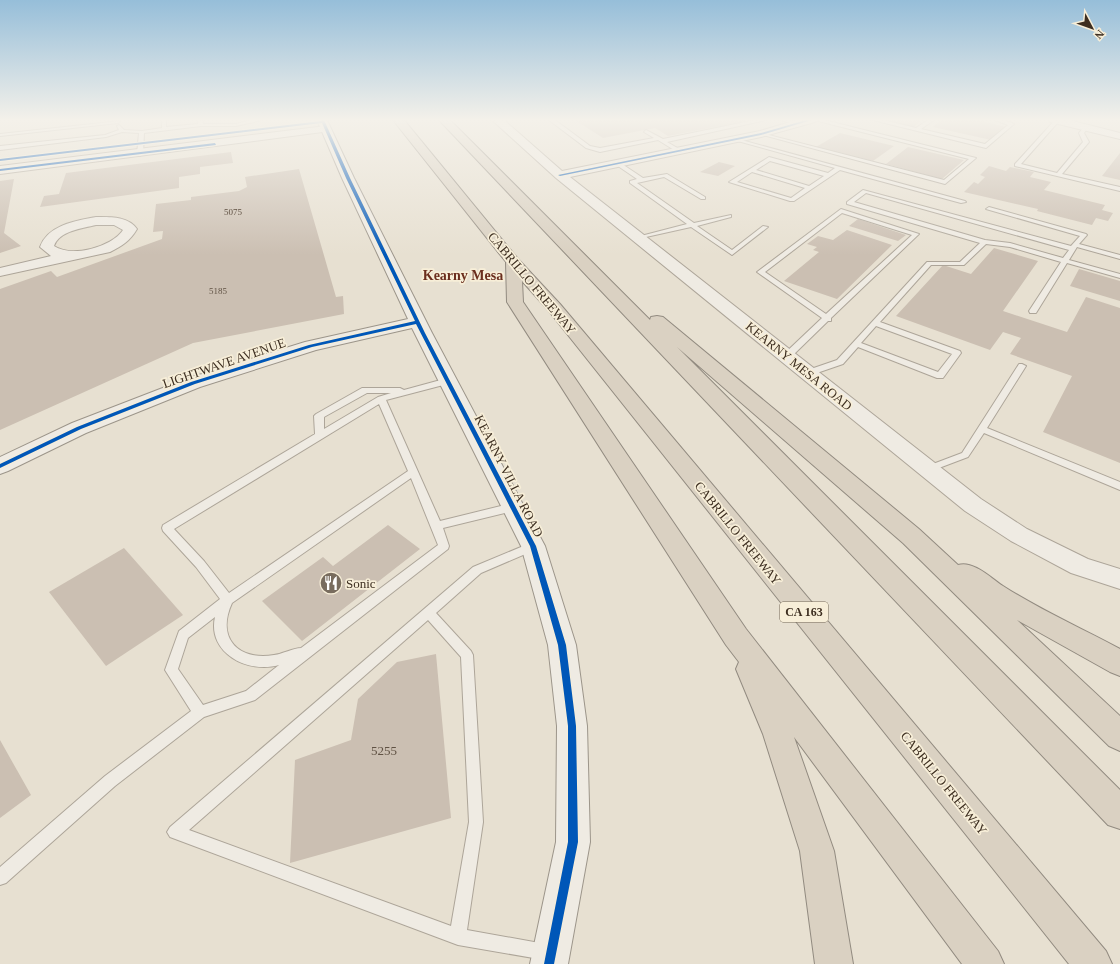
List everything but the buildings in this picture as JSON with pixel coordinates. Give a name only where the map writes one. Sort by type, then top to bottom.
[{"type":"highway","name":"CABRILLO FREEWAY","points":[[434,165],[513,262],[554,307],[1093,964]]},
{"type":"highway","points":[[487,165],[1120,813]]},
{"type":"highway","points":[[555,235],[911,536],[1120,736]]},
{"type":"highway","points":[[513,262],[515,302],[736,637],[985,964]]},
{"type":"highway","points":[[911,536],[1008,603],[1120,663]]},
{"type":"highway","points":[[736,637],[778,734],[817,851],[834,964]]},
{"type":"street","points":[[0,170],[33,165]]},
{"type":"street","name":"KEARNY VILLA ROAD","points":[[342,165],[418,322],[533,546],[562,645],[572,726],[573,842],[550,959]]},
{"type":"street","name":"KEARNY MESA ROAD","points":[[549,165],[973,505],[1019,535],[1080,566],[1120,579]]},
{"type":"street","points":[[560,175],[608,165]]},
{"type":"street","points":[[108,221],[126,225],[130,229],[126,238],[113,246],[85,254],[71,255],[0,271],[26,260],[47,247],[50,239],[58,233],[82,224],[108,221]]},
{"type":"street","points":[[47,247],[55,253],[71,255]]},
{"type":"street","name":"LIGHTWAVE AVENUE","points":[[0,466],[79,428],[193,383],[311,346],[418,322]]},
{"type":"lane","points":[[620,165],[642,180]]},
{"type":"lane","points":[[760,165],[732,182],[792,200],[839,168]]},
{"type":"lane","points":[[792,165],[828,175]]},
{"type":"lane","points":[[828,165],[963,202]]},
{"type":"lane","points":[[879,165],[945,182],[965,165]]},
{"type":"lane","points":[[1017,165],[1120,189]]},
{"type":"lane","points":[[1058,175],[1066,165]]},
{"type":"lane","points":[[752,170],[810,188]]},
{"type":"lane","points":[[703,198],[665,175],[632,182],[732,253],[765,227]]},
{"type":"lane","points":[[1120,258],[864,191],[849,203],[984,242],[1010,245],[1120,276]]},
{"type":"lane","points":[[989,209],[1084,235],[1074,247],[1033,311]]},
{"type":"lane","points":[[787,356],[828,319],[916,234],[841,211],[760,272],[828,319]]},
{"type":"lane","points":[[639,238],[729,216]]},
{"type":"lane","points":[[808,373],[840,362],[929,263],[962,264],[984,242]]},
{"type":"lane","points":[[856,344],[940,376],[957,353],[875,323]]},
{"type":"lane","points":[[928,469],[965,455],[1022,366]]},
{"type":"lane","points":[[228,600],[200,564],[167,528],[381,399],[448,381]]},
{"type":"lane","points":[[320,436],[319,416],[365,390],[412,391]]},
{"type":"lane","points":[[0,877],[110,781],[200,712],[250,696],[444,546],[438,526],[381,399]]},
{"type":"lane","points":[[982,429],[1120,486]]},
{"type":"lane","points":[[200,712],[171,670],[183,635],[228,600],[414,471]]},
{"type":"lane","points":[[438,526],[513,507]]},
{"type":"lane","points":[[533,546],[477,570],[175,832],[458,937],[550,959]]},
{"type":"lane","points":[[228,600],[221,616],[220,631],[226,645],[238,655],[254,660],[273,661],[308,650]]},
{"type":"lane","points":[[428,612],[468,655],[476,822],[458,937]]},
{"type":"cycle path","points":[[0,170],[41,165]]},
{"type":"cycle path","points":[[342,165],[423,333],[533,546],[562,645],[572,726],[573,842],[549,964]]},
{"type":"cycle path","points":[[560,175],[609,165]]},
{"type":"cycle path","points":[[0,466],[79,428],[193,383],[311,346],[418,322]]},
{"type":"place","name":"Sonic","points":[[331,583]]},
{"type":"district","name":"Kearny Mesa","points":[[463,275]]}]
